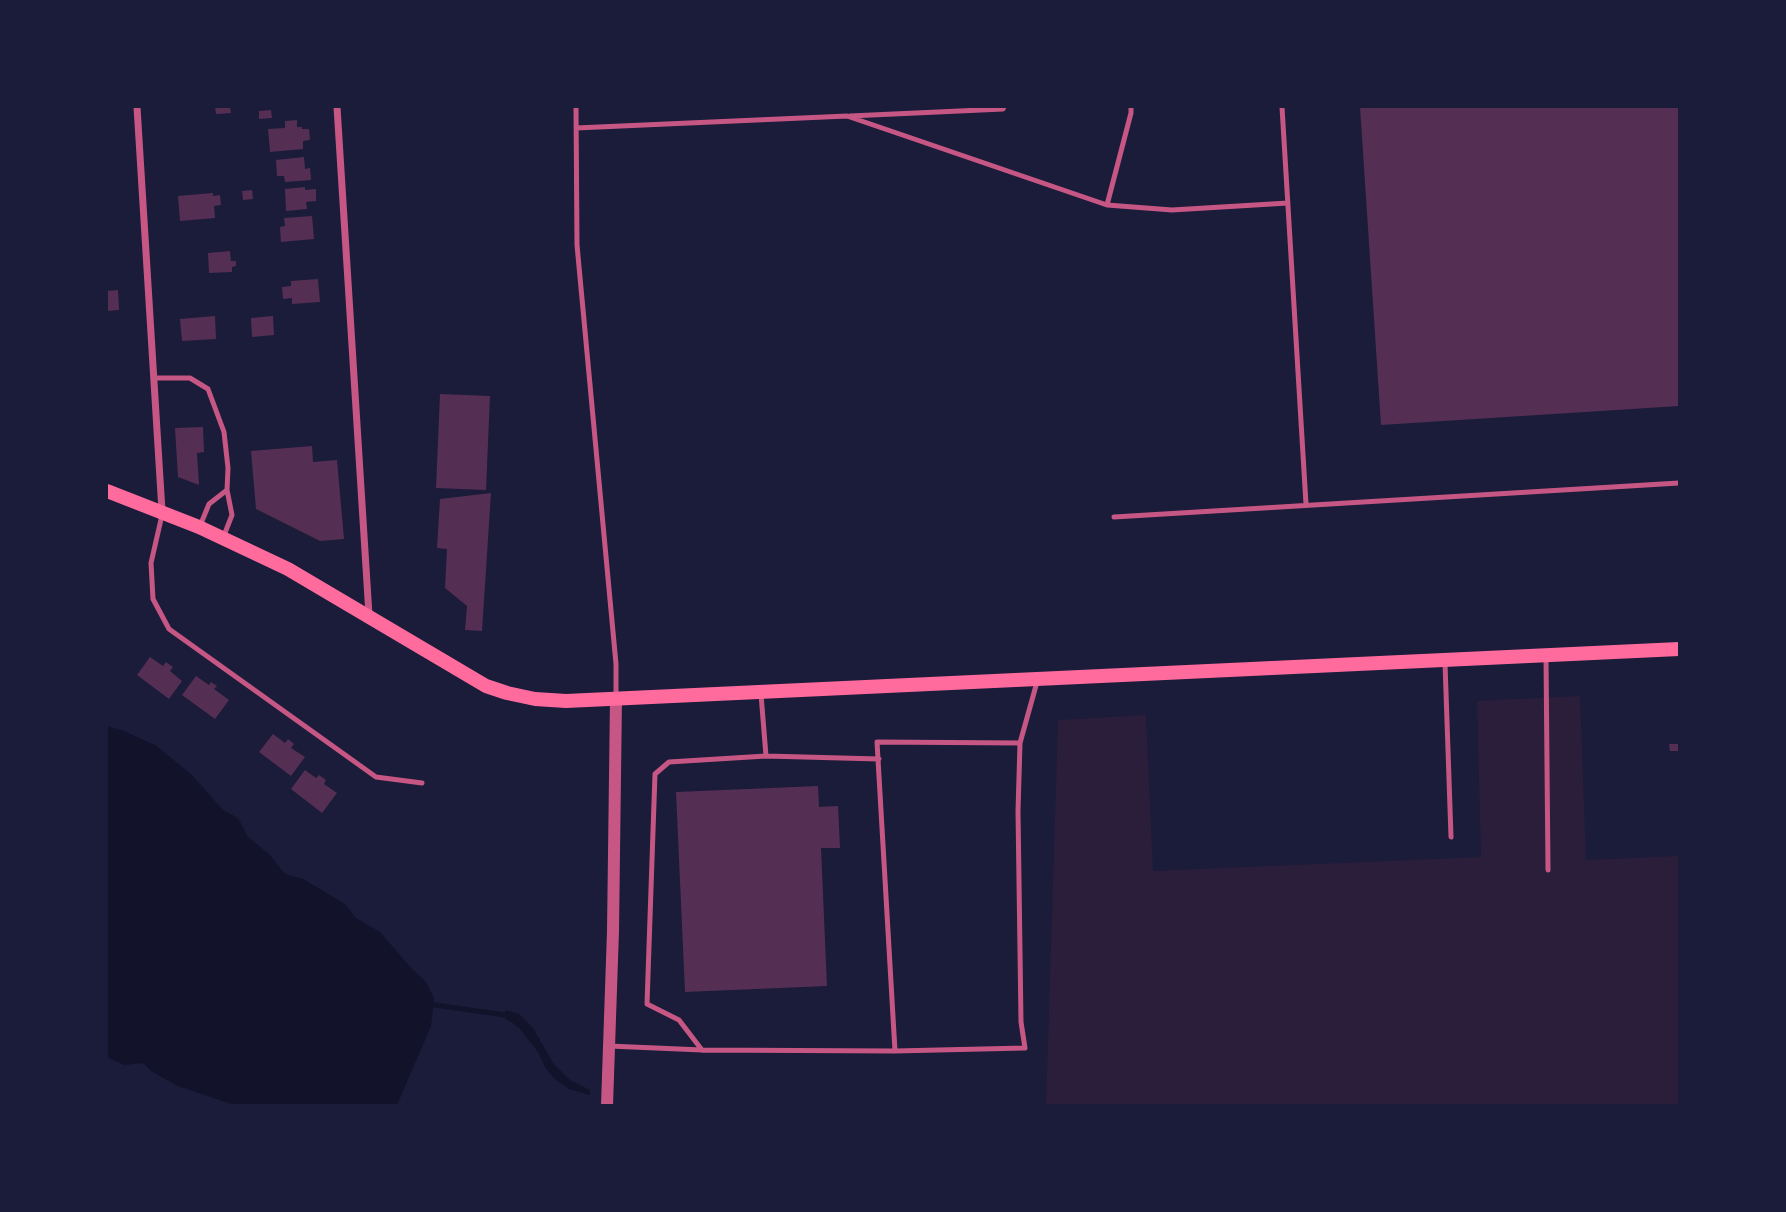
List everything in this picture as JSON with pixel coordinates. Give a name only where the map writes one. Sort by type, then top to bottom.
[{"type":"main road","points":[[107,491],[199,527],[288,569],[496,690],[551,700],[1679,649]]},
{"type":"street","points":[[137,107],[162,512]]},
{"type":"street","points":[[337,107],[369,615]]},
{"type":"street","points":[[607,1105],[616,698]]},
{"type":"lane","points":[[576,107],[577,245],[616,698]]},
{"type":"lane","points":[[576,128],[1004,107]]},
{"type":"lane","points":[[1107,205],[1132,113],[1131,107]]},
{"type":"lane","points":[[1282,107],[1306,504]]},
{"type":"lane","points":[[847,116],[1107,205],[1172,210],[1288,202]]},
{"type":"lane","points":[[154,378],[190,378],[208,389],[224,432],[228,468],[226,490],[232,515],[223,538]]},
{"type":"lane","points":[[1114,517],[1679,483]]},
{"type":"lane","points":[[199,527],[209,504],[226,490]]},
{"type":"lane","points":[[162,512],[151,563],[153,599],[169,629],[376,777],[422,783]]},
{"type":"lane","points":[[1546,655],[1548,870]]},
{"type":"lane","points":[[1445,660],[1451,837]]},
{"type":"lane","points":[[609,1046],[702,1050],[895,1051],[1025,1048],[1021,1022],[1018,811],[1020,743],[1038,679]]},
{"type":"lane","points":[[761,691],[766,756]]},
{"type":"lane","points":[[895,1051],[877,741],[1020,743]]},
{"type":"lane","points":[[702,1050],[679,1020],[647,1004],[655,774],[669,762],[766,756],[879,759]]},
{"type":"shaded area","points":[[1580,696],[1586,860],[1679,856],[1679,1105],[1046,1105],[1058,720],[1146,715],[1153,871],[1481,857],[1477,701]]},
{"type":"shaded area","points":[[107,726],[155,745],[191,774],[223,810],[238,818],[248,837],[270,855],[285,874],[303,879],[345,904],[356,918],[380,932],[426,982],[434,998],[431,1026],[397,1105],[234,1105],[178,1086],[151,1071],[143,1063],[124,1065],[107,1057]]},
{"type":"shaded area","points":[[505,1010],[519,1014],[533,1028],[553,1063],[570,1080],[590,1090],[590,1095],[569,1089],[556,1080],[521,1030],[505,1019]]},
{"type":"building","points":[[215,107],[230,107],[231,113],[216,114]]},
{"type":"building","points":[[1360,107],[1679,107],[1679,406],[1381,425]]},
{"type":"building","points":[[271,110],[272,118],[259,119],[259,111]]},
{"type":"building","points":[[297,120],[297,127],[309,129],[310,140],[303,141],[303,149],[270,152],[268,129],[285,128],[285,121]]},
{"type":"building","points":[[304,157],[305,169],[310,168],[311,180],[285,182],[284,176],[277,176],[276,160]]},
{"type":"building","points":[[305,187],[305,190],[316,189],[316,201],[306,202],[307,209],[286,211],[285,189]]},
{"type":"building","points":[[252,190],[253,199],[243,200],[242,191]]},
{"type":"building","points":[[213,193],[213,196],[220,195],[221,205],[214,206],[215,218],[180,221],[178,196]]},
{"type":"building","points":[[312,216],[314,239],[281,242],[280,227],[285,226],[284,218]]},
{"type":"building","points":[[230,251],[231,261],[236,261],[232,272],[209,273],[208,253]]},
{"type":"building","points":[[318,279],[320,302],[292,304],[292,298],[283,299],[282,287],[291,286],[291,281]]},
{"type":"building","points":[[118,290],[119,310],[107,311],[107,291]]},
{"type":"building","points":[[215,316],[216,339],[182,341],[180,319]]},
{"type":"building","points":[[273,316],[274,335],[252,337],[251,318]]},
{"type":"building","points":[[440,394],[490,396],[486,490],[436,488]]},
{"type":"building","points":[[203,427],[204,452],[197,453],[199,485],[178,477],[175,428]]},
{"type":"building","points":[[312,446],[313,462],[337,460],[344,539],[320,541],[256,509],[251,451]]},
{"type":"building","points":[[491,493],[482,631],[465,630],[467,606],[445,588],[447,549],[437,548],[440,499]]},
{"type":"building","points":[[150,657],[163,666],[166,662],[173,667],[170,671],[182,681],[169,699],[137,675]]},
{"type":"building","points":[[196,676],[209,685],[211,682],[217,686],[214,689],[229,700],[215,719],[182,695]]},
{"type":"building","points":[[273,734],[285,743],[288,739],[294,744],[291,748],[305,757],[291,776],[259,752]]},
{"type":"building","points":[[1669,744],[1679,744],[1679,751],[1670,751]]},
{"type":"building","points":[[305,770],[316,778],[319,775],[326,780],[324,784],[337,793],[322,813],[291,789]]},
{"type":"building","points":[[818,786],[819,807],[838,806],[840,848],[821,848],[827,986],[685,992],[676,792]]},
{"type":"waterway","points":[[435,1005],[505,1015]]}]
